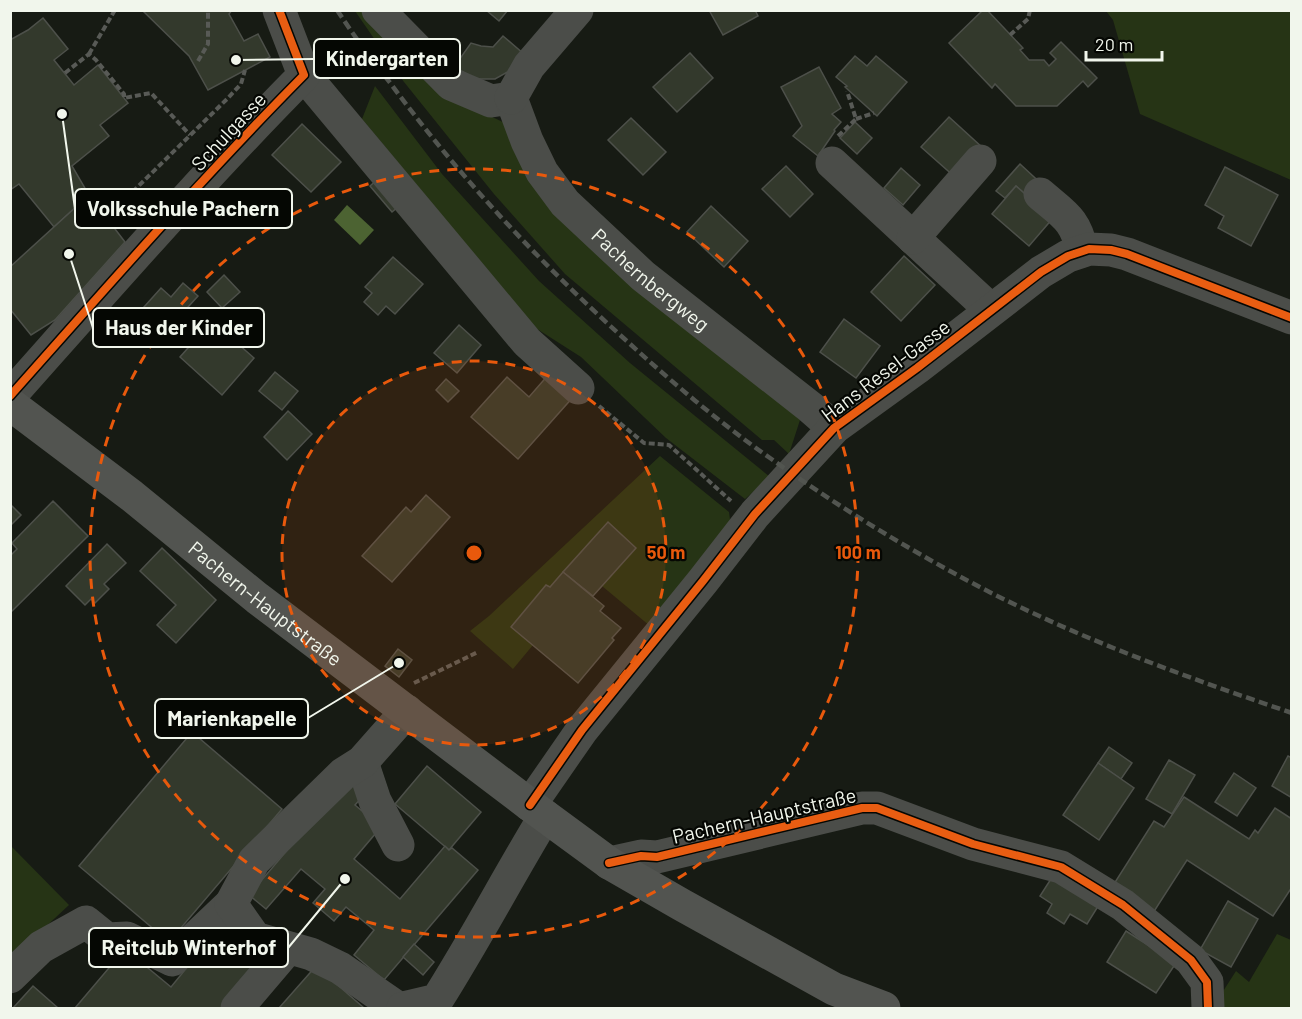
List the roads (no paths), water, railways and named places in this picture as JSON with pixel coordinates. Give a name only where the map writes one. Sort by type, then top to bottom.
[{"type":"main road","name":"Pachern-Hauptstraße","points":[[10,404],[132,496],[257,598],[609,863],[834,989],[884,1008]]},
{"type":"street","points":[[279,10],[304,75],[527,342],[578,388]]},
{"type":"street","points":[[378,10],[451,84],[491,101],[510,98],[529,66],[577,10]]},
{"type":"street","name":"Schulgasse","points":[[10,396],[136,253],[252,127],[304,75]]},
{"type":"street","name":"Pachernbergweg","points":[[510,98],[542,172],[564,203],[643,276],[834,428]]},
{"type":"street","points":[[913,238],[980,161]]},
{"type":"street","points":[[835,165],[991,310]]},
{"type":"street","points":[[1040,194],[1074,225],[1082,251]]},
{"type":"street","name":"Hans Resel-Gasse","points":[[438,1004],[466,954],[575,728],[698,577],[834,428],[917,368],[1041,272],[1068,256],[1089,249],[1111,250],[1127,254],[1292,318]]},
{"type":"street","points":[[10,977],[41,947],[86,922],[107,939],[127,938],[172,960],[231,904],[254,861],[343,774],[362,762],[397,704]]},
{"type":"street","points":[[362,762],[375,801],[398,846]]},
{"type":"street","name":"Pachern-Hauptstraße","points":[[609,863],[641,856],[657,857],[862,808],[877,808],[973,844],[1061,867],[1123,904],[1191,960],[1208,982],[1208,1008]]},
{"type":"street","points":[[231,904],[255,938],[311,954],[339,968],[398,1008]]},
{"type":"street","points":[[237,1008],[288,948]]},
{"type":"street","points":[[403,1008],[438,1004]]},
{"type":"railway","points":[[337,10],[418,119],[503,220],[596,313],[698,403],[751,445],[858,517],[991,593],[1117,650],[1292,713]]},
{"type":"place","name":"Kindergarten","points":[[236,60]]},
{"type":"place","name":"Volksschule Pachern","points":[[62,114]]},
{"type":"place","name":"Haus der Kinder","points":[[69,254]]},
{"type":"place","name":"Marienkapelle","points":[[399,663]]},
{"type":"place","name":"Reitclub Winterhof","points":[[345,879]]}]
